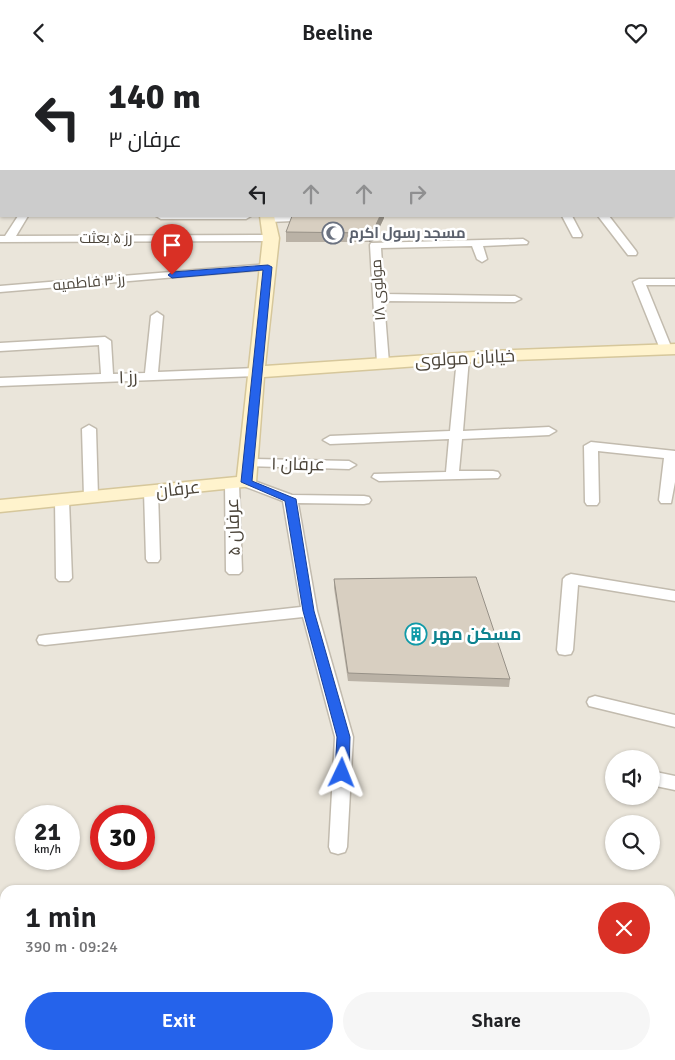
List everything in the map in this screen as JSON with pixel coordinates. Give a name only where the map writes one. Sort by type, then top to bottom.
[{"type":"street","points":[[5,238],[21,217]]},
{"type":"street","points":[[188,217],[231,217]]},
{"type":"street","points":[[306,217],[268,218],[271,237],[268,267],[242,476],[290,499],[364,500]]},
{"type":"street","points":[[567,217],[577,235]]},
{"type":"street","points":[[604,217],[632,253]]},
{"type":"street","name":"رز ۵ بعثت","points":[[5,238],[271,237]]},
{"type":"street","name":"مولوی ۱۸","points":[[383,363],[375,245],[522,242]]},
{"type":"street","points":[[476,243],[482,259]]},
{"type":"street","name":"رز ۳ فاطمیه","points":[[0,289],[268,267]]},
{"type":"street","points":[[670,349],[639,282],[675,282]]},
{"type":"street","points":[[379,297],[515,299]]},
{"type":"street","points":[[151,376],[157,315]]},
{"type":"street","points":[[0,347],[105,341],[107,378]]},
{"type":"street","name":"خیابان مولوی","points":[[256,372],[463,358],[670,349]]},
{"type":"street","points":[[452,476],[463,358]]},
{"type":"street","name":"رز ۱","points":[[0,382],[256,372]]},
{"type":"street","points":[[89,429],[91,497]]},
{"type":"street","points":[[330,440],[548,431]]},
{"type":"street","points":[[592,502],[591,446],[673,455],[666,500]]},
{"type":"street","name":"عرفان ۱","points":[[242,476],[349,465]]},
{"type":"street","points":[[379,477],[493,475]]},
{"type":"street","name":"عرفان","points":[[0,506],[151,491],[242,476]]},
{"type":"street","name":"عرفان ۵","points":[[234,571],[242,476]]},
{"type":"street","points":[[151,491],[153,559]]},
{"type":"street","points":[[290,499],[308,611],[344,737],[338,847]]},
{"type":"street","points":[[62,500],[64,578]]},
{"type":"street","points":[[565,650],[571,579],[675,596]]},
{"type":"street","points":[[45,640],[308,611]]},
{"type":"street","points":[[595,702],[675,721]]},
{"type":"street","points":[[660,780],[675,783]]},
{"type":"shaded area","points":[[0,217],[675,217],[675,885],[0,885]]},
{"type":"building","points":[[292,217],[380,217],[373,231],[369,233],[286,232]]},
{"type":"building","name":"مسکن مهر","points":[[476,577],[510,679],[348,673],[334,579]]},
{"type":"place","name":"مسجد رسول اکرم","points":[[333,233]]},
{"type":"place","name":"مسکن مهر","points":[[416,634]]},
{"type":"route","points":[[172,275],[268,267],[246,482],[290,499],[308,611],[344,737],[342,773]]}]
